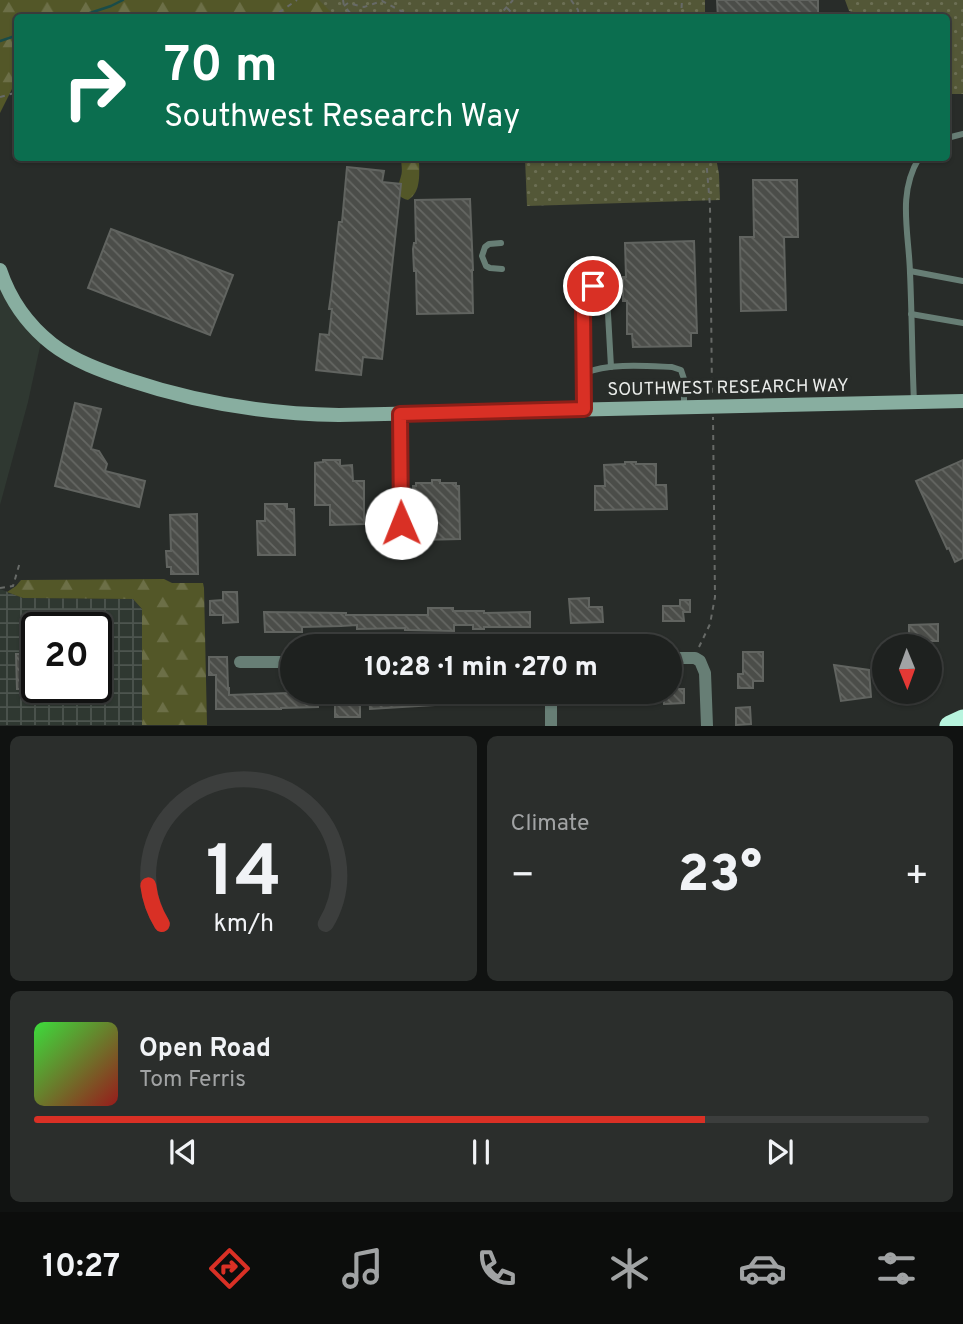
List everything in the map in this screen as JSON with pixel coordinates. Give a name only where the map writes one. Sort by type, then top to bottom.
[{"type":"highway","points":[[950,726],[963,720]]},
{"type":"street","name":"SOUTHWEST RESEARCH WAY","points":[[0,270],[11,297],[23,316],[36,331],[66,354],[109,374],[157,390],[267,412],[400,414],[963,401]]},
{"type":"street","points":[[682,658],[695,658],[704,668],[707,726]]},
{"type":"street","points":[[240,663],[280,662]]},
{"type":"street","points":[[551,704],[551,726]]},
{"type":"lane","points":[[914,402],[910,271],[905,222],[906,189],[917,161]]},
{"type":"lane","points":[[501,243],[489,244],[482,256],[486,266],[502,269]]},
{"type":"lane","points":[[910,271],[963,281]]},
{"type":"lane","points":[[584,409],[583,306],[587,293],[593,286],[602,287],[607,296],[611,368]]},
{"type":"lane","points":[[911,314],[963,323]]},
{"type":"lane","points":[[585,373],[594,369],[611,368],[672,367],[681,370],[684,379],[684,407]]},
{"type":"lane","points":[[400,414],[401,523]]},
{"type":"path","points":[[277,14],[297,0]]},
{"type":"path","points":[[343,0],[352,14]]},
{"type":"path","points":[[501,14],[513,0]]},
{"type":"path","points":[[344,5],[364,6],[382,1],[404,14]]},
{"type":"path","points":[[507,8],[513,14]]},
{"type":"path","points":[[0,588],[13,586],[20,562]]},
{"type":"shaded area","points":[[0,284],[41,342],[0,505]]},
{"type":"shaded area","points":[[0,589],[23,598],[133,599],[142,609],[142,725],[0,725]]},
{"type":"green space","points":[[0,0],[334,0],[360,14],[14,14],[14,85],[0,113]]},
{"type":"green space","points":[[319,0],[705,0],[705,14],[333,14]]},
{"type":"green space","points":[[845,0],[963,0],[963,94],[950,94],[950,14],[860,14],[849,11]]},
{"type":"green space","points":[[401,161],[419,161],[418,187],[408,200],[398,194]]},
{"type":"green space","points":[[525,161],[717,161],[720,200],[527,206]]},
{"type":"green space","points":[[164,579],[172,583],[203,583],[207,725],[142,725],[142,609],[133,599],[23,598],[7,592],[21,580]]},
{"type":"building","points":[[717,0],[818,0],[818,14],[718,14]]},
{"type":"building","points":[[347,167],[384,171],[382,182],[401,184],[382,359],[363,357],[361,375],[316,370],[320,334],[329,335],[332,309],[329,309]]},
{"type":"building","points":[[753,180],[797,180],[798,237],[784,237],[786,310],[741,311],[740,237],[754,237]]},
{"type":"building","points":[[470,199],[473,313],[417,314],[413,249],[416,243],[415,200]]},
{"type":"building","points":[[111,229],[233,275],[210,335],[88,288]]},
{"type":"building","points":[[694,241],[697,333],[691,333],[691,346],[633,347],[632,334],[627,334],[627,301],[623,301],[623,277],[626,277],[625,243]]},
{"type":"building","points":[[75,403],[101,409],[91,449],[99,451],[107,464],[105,471],[145,481],[139,507],[55,486]]},
{"type":"building","points":[[340,460],[340,466],[352,465],[353,481],[364,481],[364,524],[330,525],[330,505],[315,505],[315,463]]},
{"type":"building","points":[[963,460],[963,558],[955,562],[916,481]]},
{"type":"building","points":[[625,462],[656,464],[656,485],[666,485],[667,509],[595,510],[595,486],[605,486],[604,465]]},
{"type":"building","points":[[432,480],[456,483],[456,486],[459,486],[460,539],[419,540],[419,519],[413,519],[413,486],[416,486],[416,483],[432,483]]},
{"type":"building","points":[[265,504],[287,504],[287,509],[294,509],[295,555],[258,555],[257,521],[265,521]]},
{"type":"building","points":[[197,514],[198,574],[171,574],[171,567],[167,567],[166,551],[171,551],[170,515]]},
{"type":"building","points":[[223,592],[237,592],[238,622],[223,623],[223,615],[210,615],[210,601],[223,600]]},
{"type":"building","points":[[589,598],[589,607],[602,607],[603,622],[571,623],[569,599]]},
{"type":"building","points":[[680,600],[690,600],[690,612],[683,612],[684,621],[663,621],[663,606],[680,606]]},
{"type":"building","points":[[428,608],[453,608],[453,611],[484,613],[530,612],[530,627],[473,629],[473,625],[454,625],[454,631],[357,629],[357,625],[302,627],[302,632],[265,632],[264,612],[428,615]]},
{"type":"building","points":[[938,624],[938,634],[909,634],[909,625]]},
{"type":"building","points":[[743,652],[763,652],[763,681],[753,681],[753,688],[738,688],[738,674],[743,674]]},
{"type":"building","points":[[16,654],[21,654],[21,689],[17,689]]},
{"type":"building","points":[[209,657],[227,657],[229,695],[280,693],[280,704],[318,704],[318,707],[216,709],[216,675],[209,675]]},
{"type":"building","points":[[834,665],[869,670],[871,697],[841,701]]},
{"type":"building","points":[[335,704],[360,704],[360,717],[335,717]]},
{"type":"building","points":[[370,704],[451,704],[370,709]]},
{"type":"building","points":[[750,707],[751,724],[736,725],[736,708]]},
{"type":"waterway","points":[[87,14],[123,0]]},
{"type":"waterway","points":[[0,41],[14,36]]},
{"type":"route","points":[[401,523],[400,414],[584,409],[583,306],[587,293],[593,286]]}]
